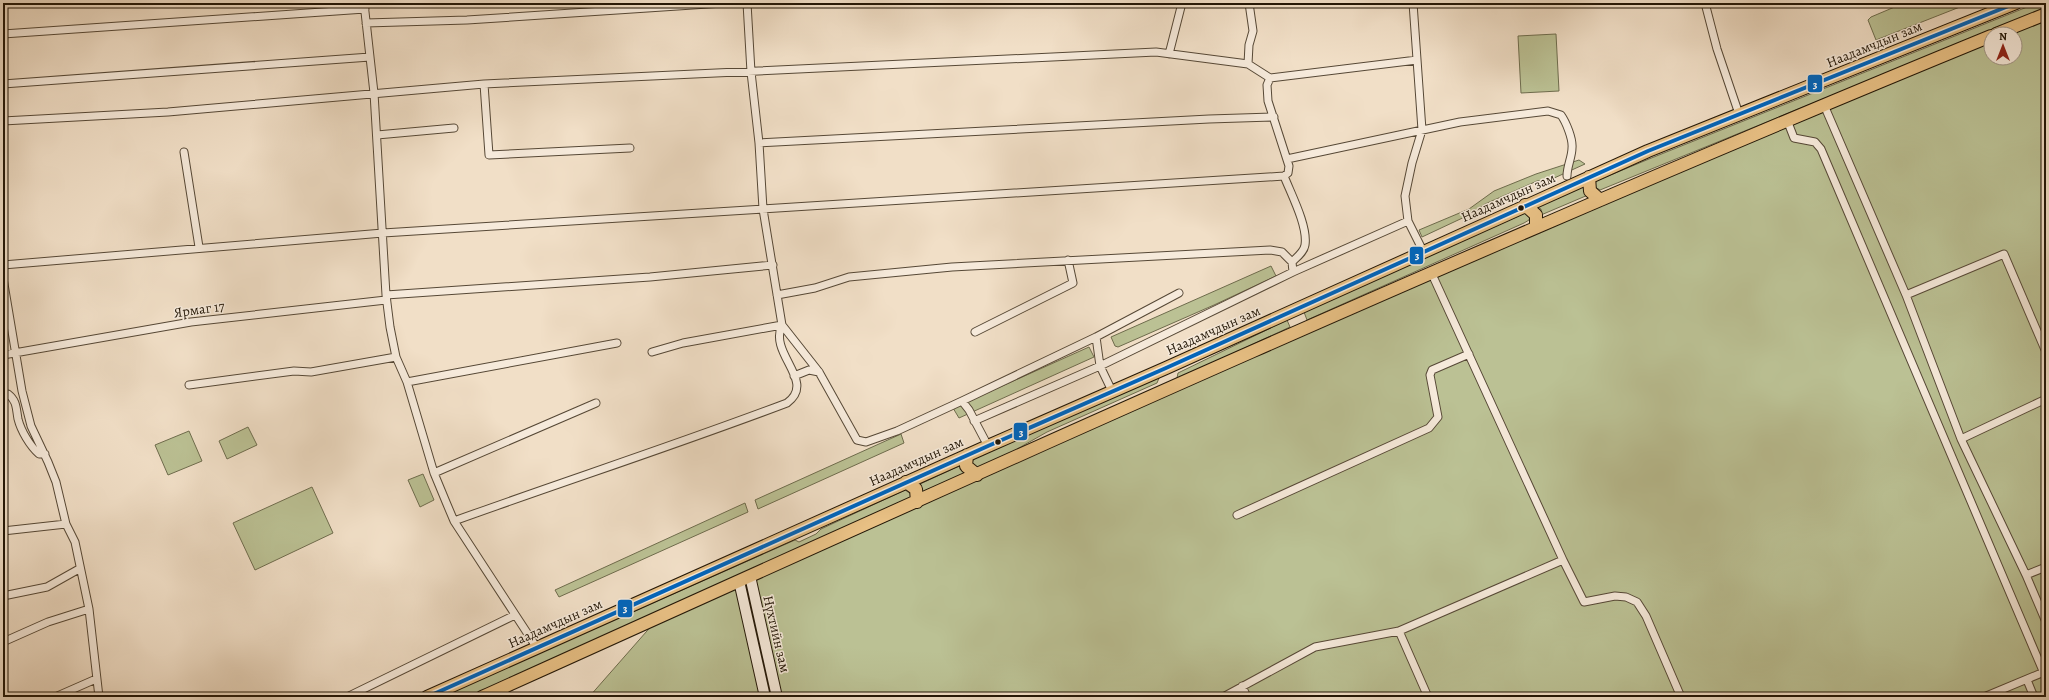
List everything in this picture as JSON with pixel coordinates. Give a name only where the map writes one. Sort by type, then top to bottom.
[{"type":"highway","name":"Наадамчдын зам","points":[[430,696],[906,482],[1166,368],[1589,177],[1739,114],[2016,3]]},
{"type":"highway","points":[[2016,26],[2046,14]]},
{"type":"highway","points":[[482,697],[1431,272],[1824,104],[1983,39]]},
{"type":"highway","points":[[1589,177],[1590,191],[1600,200]]},
{"type":"highway","points":[[1525,205],[1536,215],[1536,227]]},
{"type":"highway","points":[[1166,368],[1174,386]]},
{"type":"highway","points":[[967,455],[966,466],[977,475]]},
{"type":"highway","points":[[906,482],[917,491],[917,502]]},
{"type":"highway","points":[[804,529],[813,548]]},
{"type":"main road","name":"Нүхтийн зам","points":[[744,579],[765,697]]},
{"type":"main road","name":"Нүхтийн зам","points":[[744,579],[777,697]]},
{"type":"street","points":[[366,23],[467,20],[723,3]]},
{"type":"street","points":[[747,3],[751,72],[759,142],[763,209],[782,325],[819,372],[855,438],[863,442],[897,431],[1096,337],[1179,293]]},
{"type":"street","points":[[1169,54],[1182,3]]},
{"type":"street","points":[[1248,64],[1248,45],[1252,31],[1249,3]]},
{"type":"street","points":[[1413,3],[1422,130],[1412,163],[1405,196],[1408,221],[1423,252]]},
{"type":"street","points":[[1705,3],[1717,49],[1739,114]]},
{"type":"street","points":[[3,34],[365,6],[374,93],[386,298],[396,357],[407,382],[434,473],[454,521],[537,648]]},
{"type":"street","points":[[3,121],[168,112],[484,84],[1156,52],[1248,64],[1270,78],[1417,60]]},
{"type":"street","points":[[3,84],[370,57]]},
{"type":"street","points":[[3,265],[383,232],[1284,176],[1288,173],[1289,166],[1268,101],[1267,84],[1270,78]]},
{"type":"street","points":[[484,84],[489,155],[630,148]]},
{"type":"street","points":[[1824,104],[1906,295],[1961,439],[2026,575],[2046,622]]},
{"type":"street","points":[[1287,159],[1460,122],[1548,111],[1563,116],[1572,144],[1567,176]]},
{"type":"street","points":[[759,142],[1274,117]]},
{"type":"street","points":[[1787,120],[1794,138],[1815,142],[1821,149],[2045,675],[2027,680],[1984,697]]},
{"type":"street","points":[[377,135],[454,128]]},
{"type":"street","points":[[184,152],[199,247]]},
{"type":"street","points":[[1284,176],[1304,230],[1305,245],[1301,253],[1292,262]]},
{"type":"street","points":[[974,421],[1100,366],[1293,272],[1408,221]]},
{"type":"street","points":[[777,295],[815,288],[849,277],[952,267],[1270,250],[1282,252],[1292,262],[1293,272]]},
{"type":"street","points":[[1906,295],[2004,254],[2046,352]]},
{"type":"street","points":[[975,332],[1073,283],[1068,260]]},
{"type":"street","name":"Ярмаг 17","points":[[3,355],[191,322],[386,298],[650,277],[773,265]]},
{"type":"street","points":[[1431,272],[1563,560],[1584,602],[1615,596],[1626,597],[1637,602],[1646,616],[1681,697]]},
{"type":"street","points":[[3,278],[6,308],[30,426],[45,454],[56,482],[66,524],[75,542],[79,569],[89,609],[99,697]]},
{"type":"street","points":[[652,352],[683,343],[782,325]]},
{"type":"street","points":[[454,521],[787,403],[794,398],[798,391],[798,384],[781,345],[778,333],[782,325]]},
{"type":"street","points":[[1096,337],[1100,366],[1112,391]]},
{"type":"street","points":[[407,382],[617,344]]},
{"type":"street","points":[[1237,515],[1429,428],[1438,417],[1430,375],[1432,370],[1469,354]]},
{"type":"street","points":[[189,385],[294,371],[311,372],[396,357]]},
{"type":"street","points":[[794,376],[809,370],[819,372]]},
{"type":"street","points":[[5,394],[14,399],[20,425],[34,449],[39,454],[45,454]]},
{"type":"street","points":[[1961,439],[2046,399]]},
{"type":"street","points":[[962,401],[988,446]]},
{"type":"street","points":[[434,473],[596,402]]},
{"type":"street","points":[[3,531],[66,524]]},
{"type":"street","points":[[1223,697],[1315,647],[1399,630],[1563,560]]},
{"type":"street","points":[[2026,575],[2046,567]]},
{"type":"street","points":[[3,596],[47,587],[79,569]]},
{"type":"street","points":[[3,642],[54,620],[89,609]]},
{"type":"street","points":[[347,697],[515,615]]},
{"type":"street","points":[[1399,630],[1428,697]]},
{"type":"street","points":[[55,697],[96,679]]},
{"type":"street","points":[[2027,680],[2034,697]]},
{"type":"street","points":[[1242,686],[1247,697]]},
{"type":"green space","points":[[1904,3],[1970,3],[1876,40],[1868,20],[1871,17]]},
{"type":"green space","points":[[2037,3],[2046,3],[2046,8],[2002,26],[1983,26],[1983,34],[1600,190],[1595,187],[1596,181]]},
{"type":"green space","points":[[2046,13],[2046,697],[589,697],[668,607],[468,697],[445,697],[447,694],[795,540],[799,542],[816,534],[821,529],[905,490],[911,494],[922,489],[918,485],[961,465],[963,472],[974,468],[972,462],[974,459],[1157,377],[1159,378],[1157,383],[1047,432],[1017,449],[1983,39],[1983,66],[2023,66],[2023,26],[2016,26]]},
{"type":"green space","points":[[1556,34],[1559,91],[1521,93],[1518,36]]},
{"type":"green space","points":[[1579,160],[1585,164],[1552,179],[1537,181],[1485,204],[1471,214],[1422,237],[1419,230],[1469,209],[1494,191],[1536,174]]},
{"type":"green space","points":[[1584,186],[1584,192],[1588,195],[1541,215],[1541,209],[1536,206]]},
{"type":"green space","points":[[1525,213],[1530,216],[1529,220],[1524,223],[1307,320],[1304,312]]},
{"type":"green space","points":[[1271,266],[1276,276],[1118,347],[1115,346],[1111,337]]},
{"type":"green space","points":[[1287,320],[1290,327],[1180,378],[1177,378],[1178,373]]},
{"type":"green space","points":[[1089,347],[1094,357],[959,418],[953,408]]},
{"type":"green space","points":[[248,427],[257,445],[227,459],[219,441]]},
{"type":"green space","points":[[189,431],[202,461],[168,475],[155,445]]},
{"type":"green space","points":[[901,434],[904,443],[758,509],[755,500]]},
{"type":"green space","points":[[423,474],[434,500],[420,507],[408,480]]},
{"type":"green space","points":[[312,487],[333,533],[255,570],[233,523]]},
{"type":"green space","points":[[745,503],[748,512],[559,597],[555,590]]},
{"type":"transit line","name":"3","points":[[427,697],[1166,368],[1648,151],[2016,3]]}]
